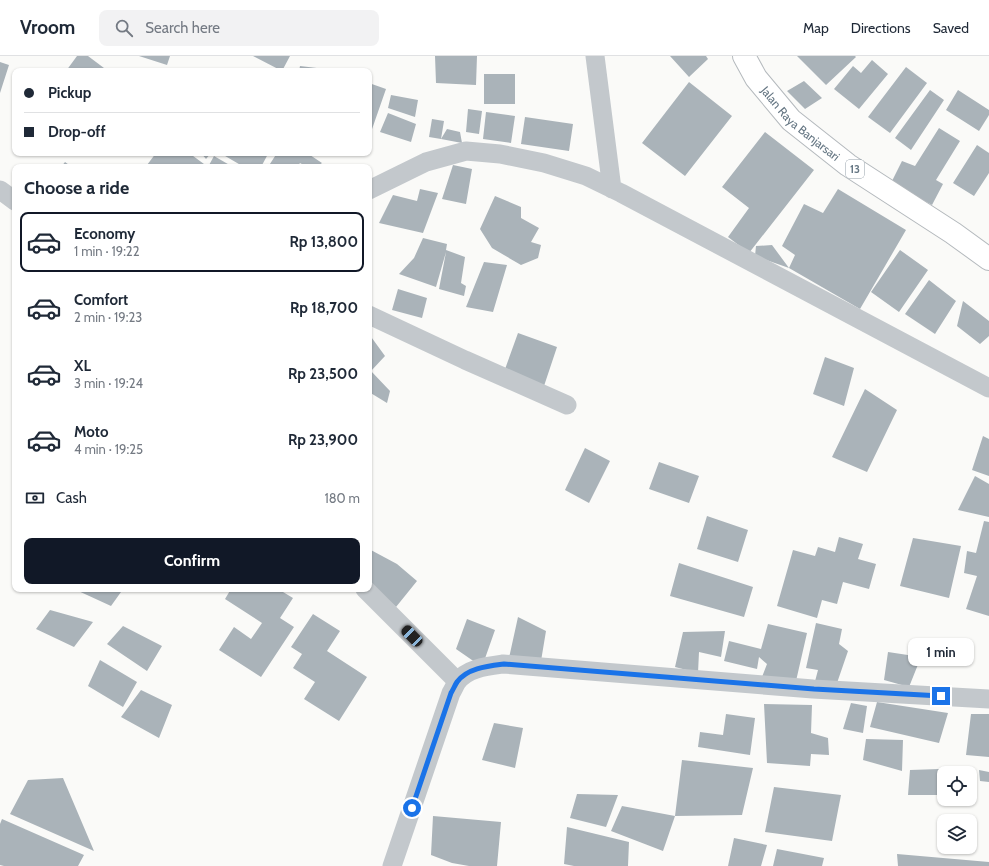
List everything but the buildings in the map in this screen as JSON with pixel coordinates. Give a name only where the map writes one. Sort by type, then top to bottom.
[{"type":"highway","name":"Jalan Raya Banjarsari","points":[[744,56],[756,78],[791,120],[848,165],[953,233],[989,259]]},
{"type":"street","points":[[595,56],[612,188]]},
{"type":"street","points":[[372,189],[426,162],[466,151],[500,154],[544,163],[586,176],[612,188],[907,343],[989,388]]},
{"type":"street","points":[[0,190],[12,198]]},
{"type":"street","points":[[372,316],[465,360],[567,405]]},
{"type":"street","points":[[368,592],[457,681]]},
{"type":"street","points":[[392,866],[451,693],[457,681],[467,673],[482,667],[504,664],[814,689],[989,698]]},
{"type":"route","points":[[412,808],[451,693],[457,681],[467,673],[482,667],[504,664],[814,689],[941,696]]}]
